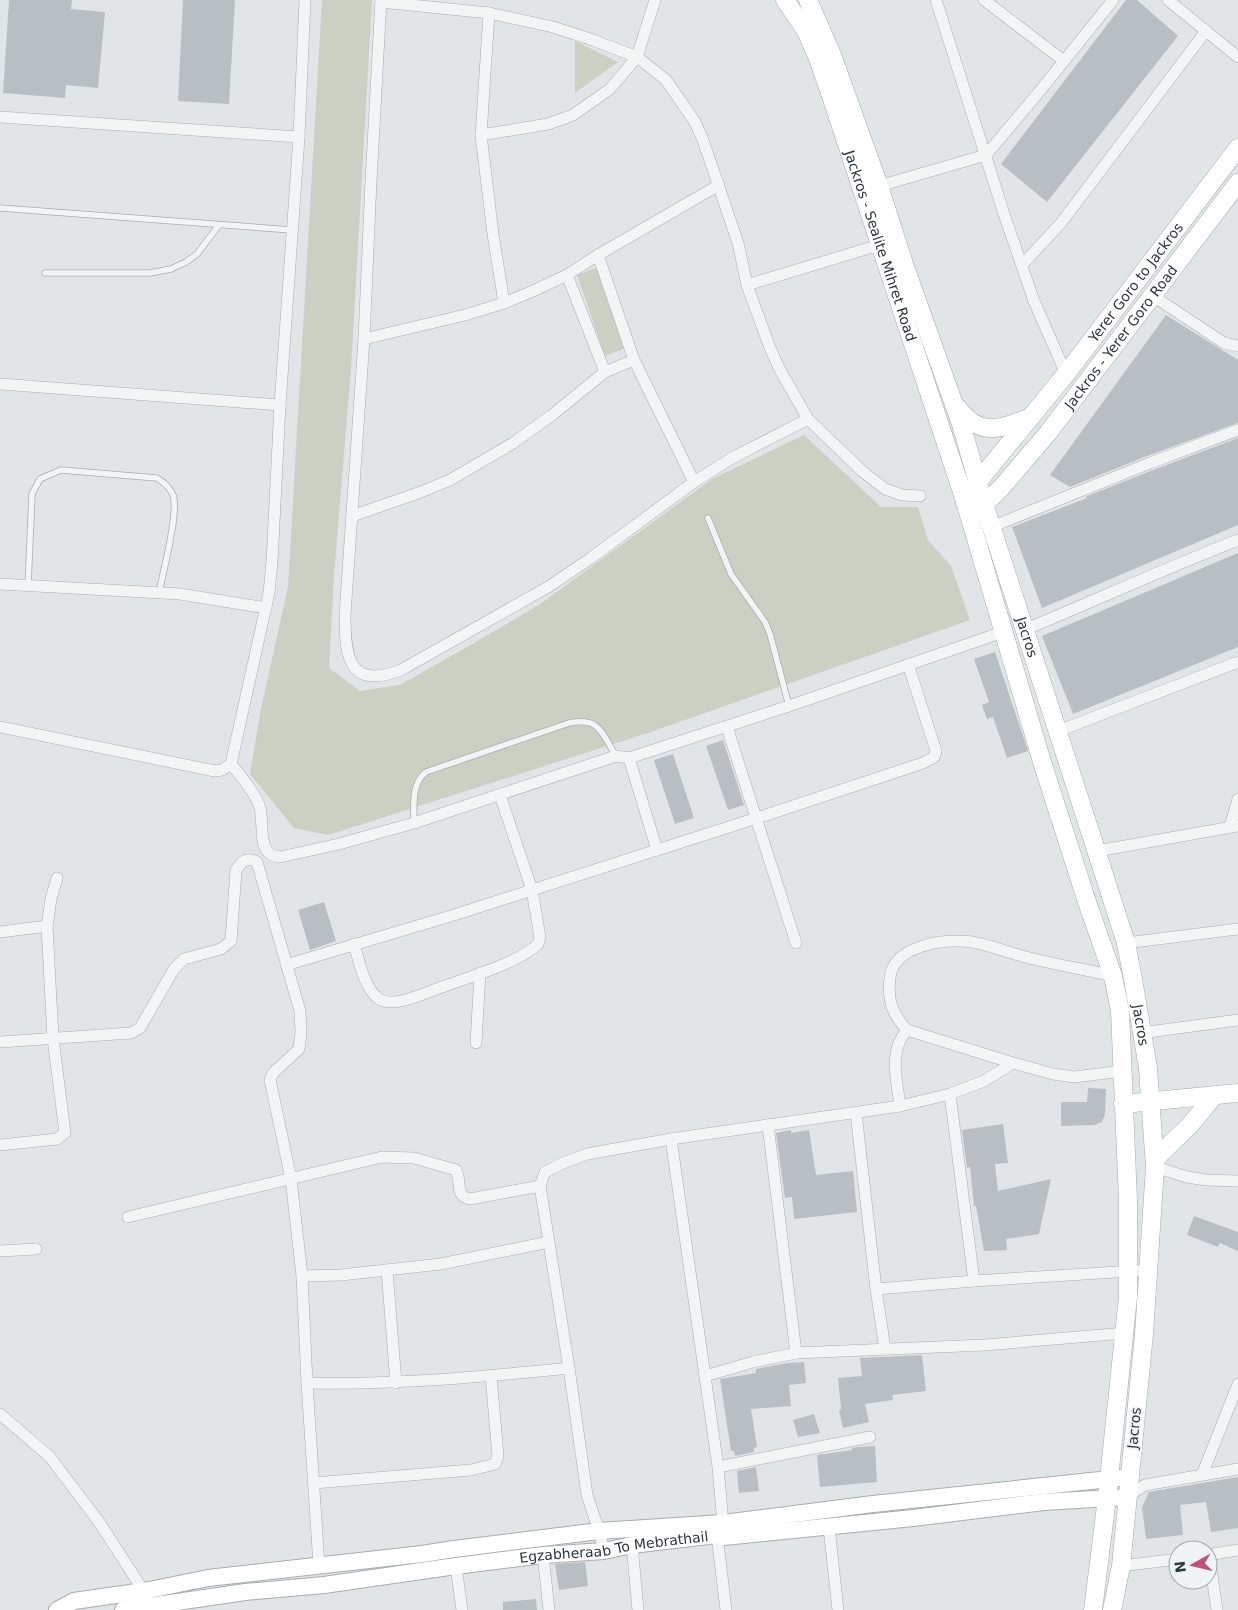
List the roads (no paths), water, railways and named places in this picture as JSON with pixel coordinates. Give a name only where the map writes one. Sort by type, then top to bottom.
[{"type":"main road","name":"Jackros - Sealite Mihret Road","points":[[785,0],[806,31],[818,56],[964,498]]},
{"type":"main road","name":"Jacros","points":[[808,0],[832,55],[961,424],[977,483],[1126,943],[1133,979],[1148,1068],[1155,1163],[1149,1270],[1121,1566],[1112,1610]]},
{"type":"main road","name":"Yerer Goro to Jackros","points":[[964,498],[1033,417],[1238,148]]},
{"type":"main road","name":"Jackros - Yerer Goro Road","points":[[984,504],[1001,488],[1048,433],[1238,183]]},
{"type":"main road","points":[[951,399],[964,416],[978,426],[988,429],[1001,428],[1033,417]]},
{"type":"main road","name":"Jacros","points":[[964,498],[1042,762],[1113,976],[1120,1010],[1129,1270],[1125,1333],[1093,1610]]},
{"type":"main road","points":[[970,517],[984,504]]},
{"type":"main road","points":[[1123,1104],[1151,1100],[1238,1094]]},
{"type":"main road","points":[[1155,1163],[1214,1096]]},
{"type":"main road","points":[[57,1610],[74,1601],[144,1591],[208,1578],[422,1554],[599,1531],[720,1529],[873,1504],[1129,1477]]},
{"type":"main road","name":"Egzabheraab To Mebrathail","points":[[123,1610],[154,1608],[245,1592],[324,1585],[543,1555],[604,1551],[720,1529],[724,1537],[1044,1502],[1127,1497]]},
{"type":"street","points":[[0,727],[215,772],[232,764],[266,608],[272,562],[280,405],[299,137],[305,0]]},
{"type":"street","points":[[481,135],[548,124],[573,115],[610,89],[637,57],[655,0]]},
{"type":"street","points":[[936,0],[1034,301],[1066,374]]},
{"type":"street","points":[[984,0],[1064,60]]},
{"type":"street","points":[[879,186],[986,155],[1113,0]]},
{"type":"street","points":[[808,419],[732,458],[694,482],[591,558],[548,587],[401,670],[384,677],[371,676],[357,671],[350,662],[345,640],[345,615],[364,338],[381,1],[489,13],[553,27],[637,57],[666,80],[684,104],[699,131],[738,243],[747,285],[770,348],[780,370],[808,419],[862,471],[885,489],[902,495],[920,496]]},
{"type":"street","points":[[1175,2],[1206,31],[1238,56]]},
{"type":"street","points":[[489,13],[481,135],[493,234],[504,303]]},
{"type":"street","points":[[1022,265],[1061,223],[1206,31]]},
{"type":"street","points":[[0,117],[299,137]]},
{"type":"street","points":[[364,338],[504,303],[567,275],[719,185]]},
{"type":"street","points":[[747,285],[879,245]]},
{"type":"street","points":[[598,255],[634,360],[694,482]]},
{"type":"street","points":[[567,275],[605,372]]},
{"type":"street","points":[[1153,296],[1224,344],[1238,346]]},
{"type":"street","points":[[352,516],[450,480],[513,443],[552,415],[605,372],[634,360]]},
{"type":"street","points":[[0,384],[280,405]]},
{"type":"street","points":[[991,527],[1238,430]]},
{"type":"street","points":[[1024,630],[1107,596],[1176,564],[1238,540]]},
{"type":"street","points":[[0,584],[180,594],[266,608]]},
{"type":"street","points":[[232,764],[259,803],[262,812],[263,845],[267,852],[273,856],[280,857],[338,844],[414,822],[616,756],[629,758],[789,706],[1003,632]]},
{"type":"street","points":[[1058,731],[1238,662]]},
{"type":"street","points":[[286,965],[454,915],[923,763],[934,757],[936,751],[908,664]]},
{"type":"street","points":[[726,727],[796,943]]},
{"type":"street","points":[[629,758],[657,850]]},
{"type":"street","points":[[354,944],[367,982],[381,1000],[390,1002],[406,1000],[480,973],[522,956],[538,944],[540,937],[532,890],[500,795]]},
{"type":"street","points":[[1097,851],[1234,826],[1238,799]]},
{"type":"street","points":[[257,862],[267,852]]},
{"type":"street","points":[[0,1042],[131,1033],[140,1028],[174,969],[184,959],[221,949],[231,941],[236,870],[242,861],[250,859],[257,862]]},
{"type":"street","points":[[257,862],[300,1011],[301,1033],[299,1049],[273,1073],[270,1080],[291,1179],[302,1276],[319,1566]]},
{"type":"street","points":[[0,1145],[57,1139],[65,1133],[53,1038],[47,926],[51,899],[57,878]]},
{"type":"street","points":[[0,932],[47,926]]},
{"type":"street","points":[[1126,943],[1238,929]]},
{"type":"street","points":[[1113,976],[1036,960],[974,942],[959,941],[916,948],[897,960],[890,974],[888,990],[891,1007],[898,1020],[907,1030],[1053,1074],[1074,1076],[1123,1071]]},
{"type":"street","points":[[476,1043],[480,973]]},
{"type":"street","points":[[1141,1033],[1238,1020]]},
{"type":"street","points":[[900,1106],[895,1055],[896,1046],[907,1030]]},
{"type":"street","points":[[604,1551],[587,1496],[540,1186],[545,1172],[587,1154],[670,1139],[900,1106],[950,1094],[984,1081],[1013,1063]]},
{"type":"street","points":[[950,1094],[974,1280]]},
{"type":"street","points":[[856,1113],[876,1289],[885,1349]]},
{"type":"street","points":[[768,1126],[796,1353]]},
{"type":"street","points":[[670,1139],[718,1467],[726,1610]]},
{"type":"street","points":[[128,1217],[382,1157],[399,1156],[414,1158],[456,1170],[461,1195],[470,1200],[540,1186]]},
{"type":"street","points":[[1155,1163],[1187,1177],[1206,1180],[1238,1180]]},
{"type":"street","points":[[302,1276],[341,1275],[441,1264],[549,1242]]},
{"type":"street","points":[[0,1251],[36,1249]]},
{"type":"street","points":[[387,1270],[396,1383]]},
{"type":"street","points":[[876,1289],[974,1280],[1149,1270]]},
{"type":"street","points":[[705,1376],[752,1362],[796,1353],[985,1345],[1125,1333]]},
{"type":"street","points":[[307,1383],[396,1383],[569,1368]]},
{"type":"street","points":[[314,1483],[472,1470],[495,1464],[498,1456],[491,1376]]},
{"type":"street","points":[[1202,1475],[1237,1387]]},
{"type":"street","points":[[0,1414],[50,1458],[99,1522],[154,1608]]},
{"type":"street","points":[[718,1467],[870,1437]]},
{"type":"street","points":[[1127,1497],[1145,1485],[1238,1469]]},
{"type":"street","points":[[1129,1477],[1145,1485]]},
{"type":"street","points":[[829,1527],[838,1610]]},
{"type":"street","points":[[632,1545],[638,1610]]},
{"type":"street","points":[[1218,1553],[1238,1550]]},
{"type":"street","points":[[543,1555],[549,1610]]},
{"type":"street","points":[[1121,1566],[1168,1560]]},
{"type":"street","points":[[456,1566],[462,1610]]},
{"type":"street","points":[[1214,1590],[1217,1610]]},
{"type":"lane","points":[[0,208],[292,230]]},
{"type":"lane","points":[[45,273],[150,273],[171,269],[197,254],[219,224]]},
{"type":"lane","points":[[28,586],[32,494],[40,479],[61,470],[157,478],[168,485],[173,496],[175,510],[159,593]]},
{"type":"lane","points":[[708,518],[731,574],[765,622],[770,634],[789,706]]},
{"type":"lane","points":[[414,822],[415,788],[419,777],[426,772],[569,723],[582,720],[592,722],[600,730],[616,756]]}]
